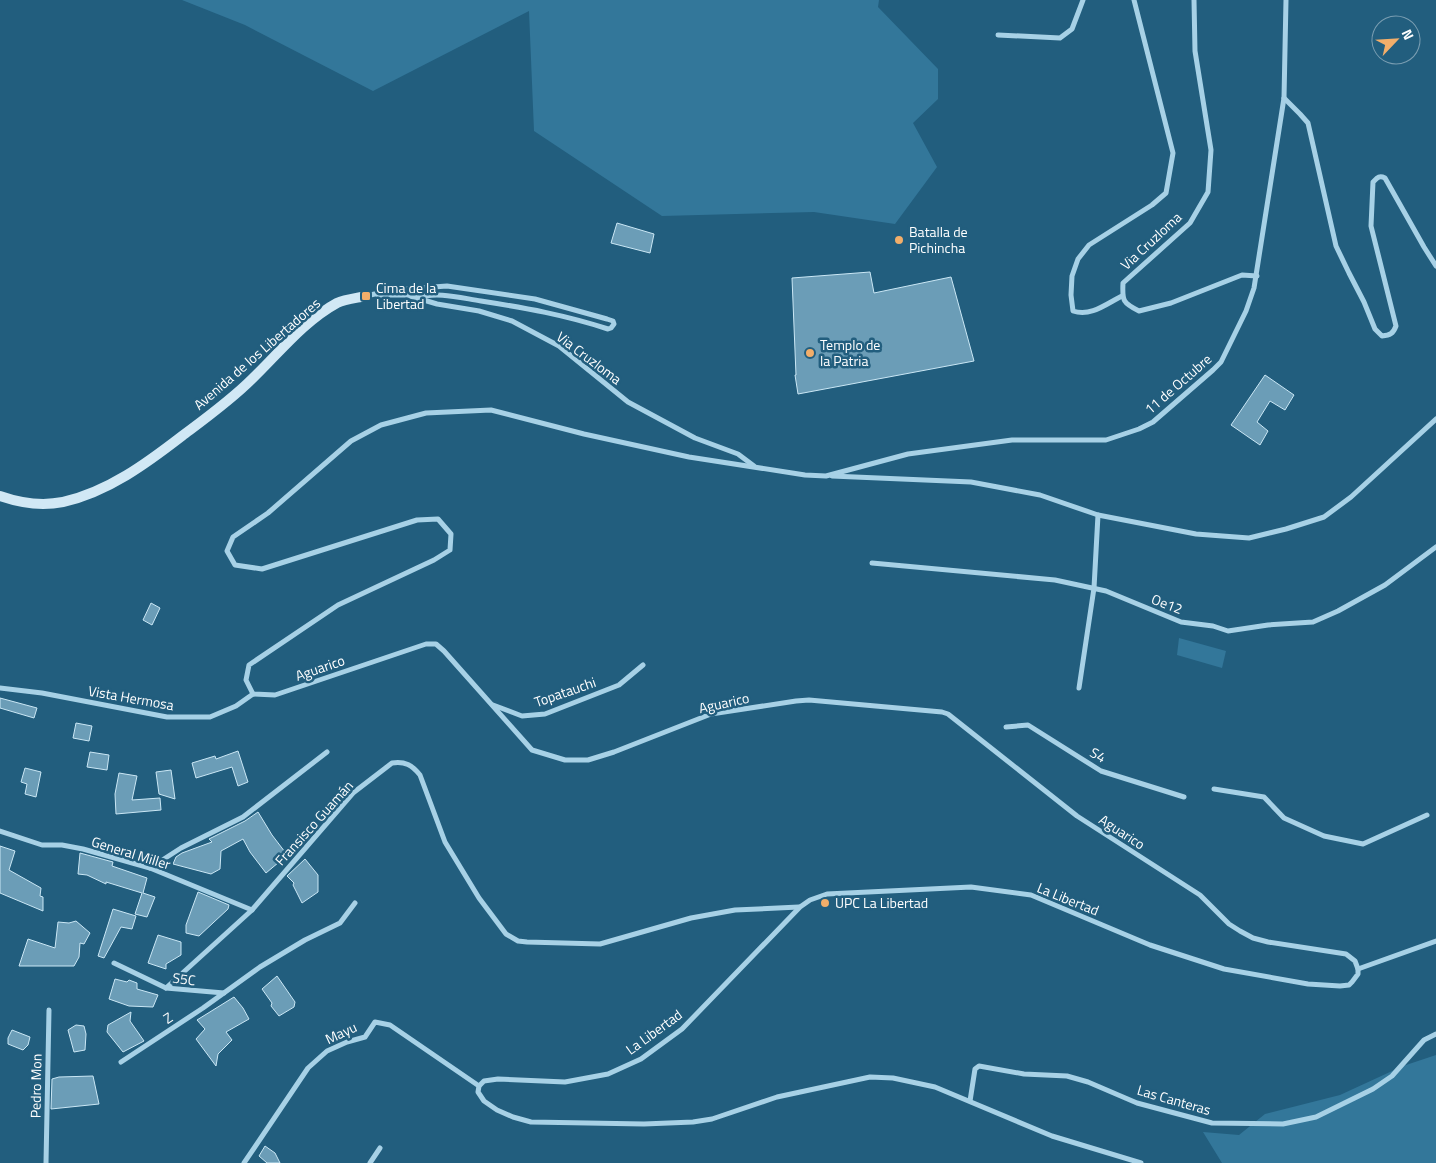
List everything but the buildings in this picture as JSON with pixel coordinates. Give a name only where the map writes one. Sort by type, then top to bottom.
[{"type":"street","points":[[998,35],[1060,38],[1072,29],[1082,0]]},
{"type":"street","points":[[1134,0],[1173,152],[1166,193],[1132,218],[1089,245],[1078,259],[1072,276],[1070,295],[1073,311],[1082,314],[1094,311],[1122,296],[1126,305],[1139,311],[1171,303],[1242,275],[1256,276]]},
{"type":"street","name":"Via Cruzloma","points":[[1122,296],[1123,283],[1190,222],[1208,192],[1211,150],[1195,51],[1194,0]]},
{"type":"street","name":"11 de Octubre","points":[[756,468],[826,476],[908,454],[1012,440],[1106,440],[1139,429],[1153,422],[1221,362],[1246,311],[1254,288],[1284,98],[1286,0]]},
{"type":"street","points":[[1284,98],[1308,123],[1336,246],[1364,302],[1375,329],[1382,336],[1389,336],[1396,326],[1371,226],[1373,182],[1377,177],[1385,178],[1436,266]]},
{"type":"street","name":"Avenida de los Libertadores","points":[[0,496],[14,501],[38,504],[62,502],[81,496],[125,476],[147,462],[230,399],[290,341],[338,302],[392,290],[447,286],[534,299],[607,319],[613,321],[614,324],[608,329],[552,312],[441,295],[417,298]]},
{"type":"street","name":"Via Cruzloma","points":[[366,296],[407,295],[437,304],[479,311],[512,320],[559,346],[628,402],[695,438],[738,454],[756,468]]},
{"type":"street","points":[[253,694],[246,680],[249,665],[338,605],[434,560],[450,550],[451,534],[438,519],[417,520],[262,569],[235,564],[227,551],[233,537],[268,513],[350,441],[381,425],[426,413],[491,410],[584,434],[689,457],[756,468]]},
{"type":"street","points":[[826,476],[971,482],[1040,495],[1098,515],[1196,534],[1249,538],[1324,517],[1351,496],[1436,419]]},
{"type":"street","points":[[1079,688],[1094,588],[1098,515]]},
{"type":"street","name":"Oe12","points":[[872,563],[1055,580],[1106,591],[1181,622],[1213,626],[1228,631],[1268,625],[1313,622],[1338,611],[1385,585],[1436,547]]},
{"type":"street","name":"Aguarico","points":[[253,694],[275,695],[426,644],[436,644],[532,750],[566,760],[588,760],[614,752],[711,714],[796,701],[810,700],[942,712],[948,714],[1077,816],[1200,895],[1229,924],[1253,938],[1268,942],[1346,954],[1355,961],[1358,969]]},
{"type":"street","name":"Topatauchi","points":[[490,704],[522,716],[545,714],[619,685],[643,665]]},
{"type":"street","name":"Vista Hermosa","points":[[0,688],[42,693],[167,717],[210,716],[236,706],[253,694]]},
{"type":"street","name":"S4","points":[[1006,727],[1028,725],[1101,771],[1184,797]]},
{"type":"street","points":[[150,868],[181,848],[243,817],[327,752]]},
{"type":"street","name":"Fransisco Guamán","points":[[166,988],[252,910],[353,793],[392,763],[399,762],[406,763],[420,775],[445,842],[488,910],[506,934],[518,940],[528,942],[600,944],[691,918],[735,910],[800,907]]},
{"type":"street","points":[[1214,788],[1264,797],[1284,818],[1324,836],[1363,844],[1427,815]]},
{"type":"street","name":"General Miller","points":[[0,831],[42,845],[83,849],[150,868],[252,910]]},
{"type":"street","name":"La Libertad","points":[[479,1086],[484,1081],[498,1079],[565,1082],[608,1074],[641,1059],[682,1029],[800,907],[810,900],[827,894],[971,887],[1031,895],[1150,945],[1224,969],[1308,984],[1349,985],[1358,974],[1358,969],[1436,941]]},
{"type":"street","name":"Z","points":[[121,1062],[227,992],[260,967],[305,940],[340,923],[355,903]]},
{"type":"street","name":"S5C","points":[[114,963],[166,988],[222,994],[227,992]]},
{"type":"street","name":"Pedro Mon","points":[[46,1163],[49,1010]]},
{"type":"street","name":"Mayu","points":[[244,1163],[308,1068],[327,1051],[347,1042],[365,1037],[375,1022],[390,1025],[479,1086]]},
{"type":"street","name":"Las Canteras","points":[[970,1102],[975,1069],[980,1066],[1024,1074],[1067,1076],[1088,1082],[1137,1103],[1212,1123],[1283,1124],[1316,1117],[1373,1089],[1392,1076],[1424,1040],[1436,1034]]},
{"type":"street","points":[[479,1086],[478,1092],[484,1101],[505,1113],[531,1122],[644,1124],[693,1122],[712,1119],[777,1097],[870,1077],[893,1078],[935,1087],[1052,1136],[1141,1163]]},
{"type":"street","points":[[370,1163],[380,1148]]},
{"type":"shaded area","points":[[182,0],[879,0],[878,7],[938,69],[938,99],[913,123],[937,167],[895,224],[814,212],[662,216],[534,131],[529,11],[373,91],[245,25]]},
{"type":"shaded area","points":[[1179,638],[1226,651],[1222,668],[1177,655]]},
{"type":"shaded area","points":[[1436,1055],[1436,1163],[1222,1163],[1203,1132],[1239,1135],[1265,1114],[1340,1095],[1403,1066]]},
{"type":"place","name":"Batalla de Pichincha","points":[[899,240]]},
{"type":"place","name":"Cima de la Libertad","points":[[366,296]]},
{"type":"place","name":"Templo de la Patria","points":[[810,353]]},
{"type":"place","name":"UPC La Libertad","points":[[825,903]]}]
